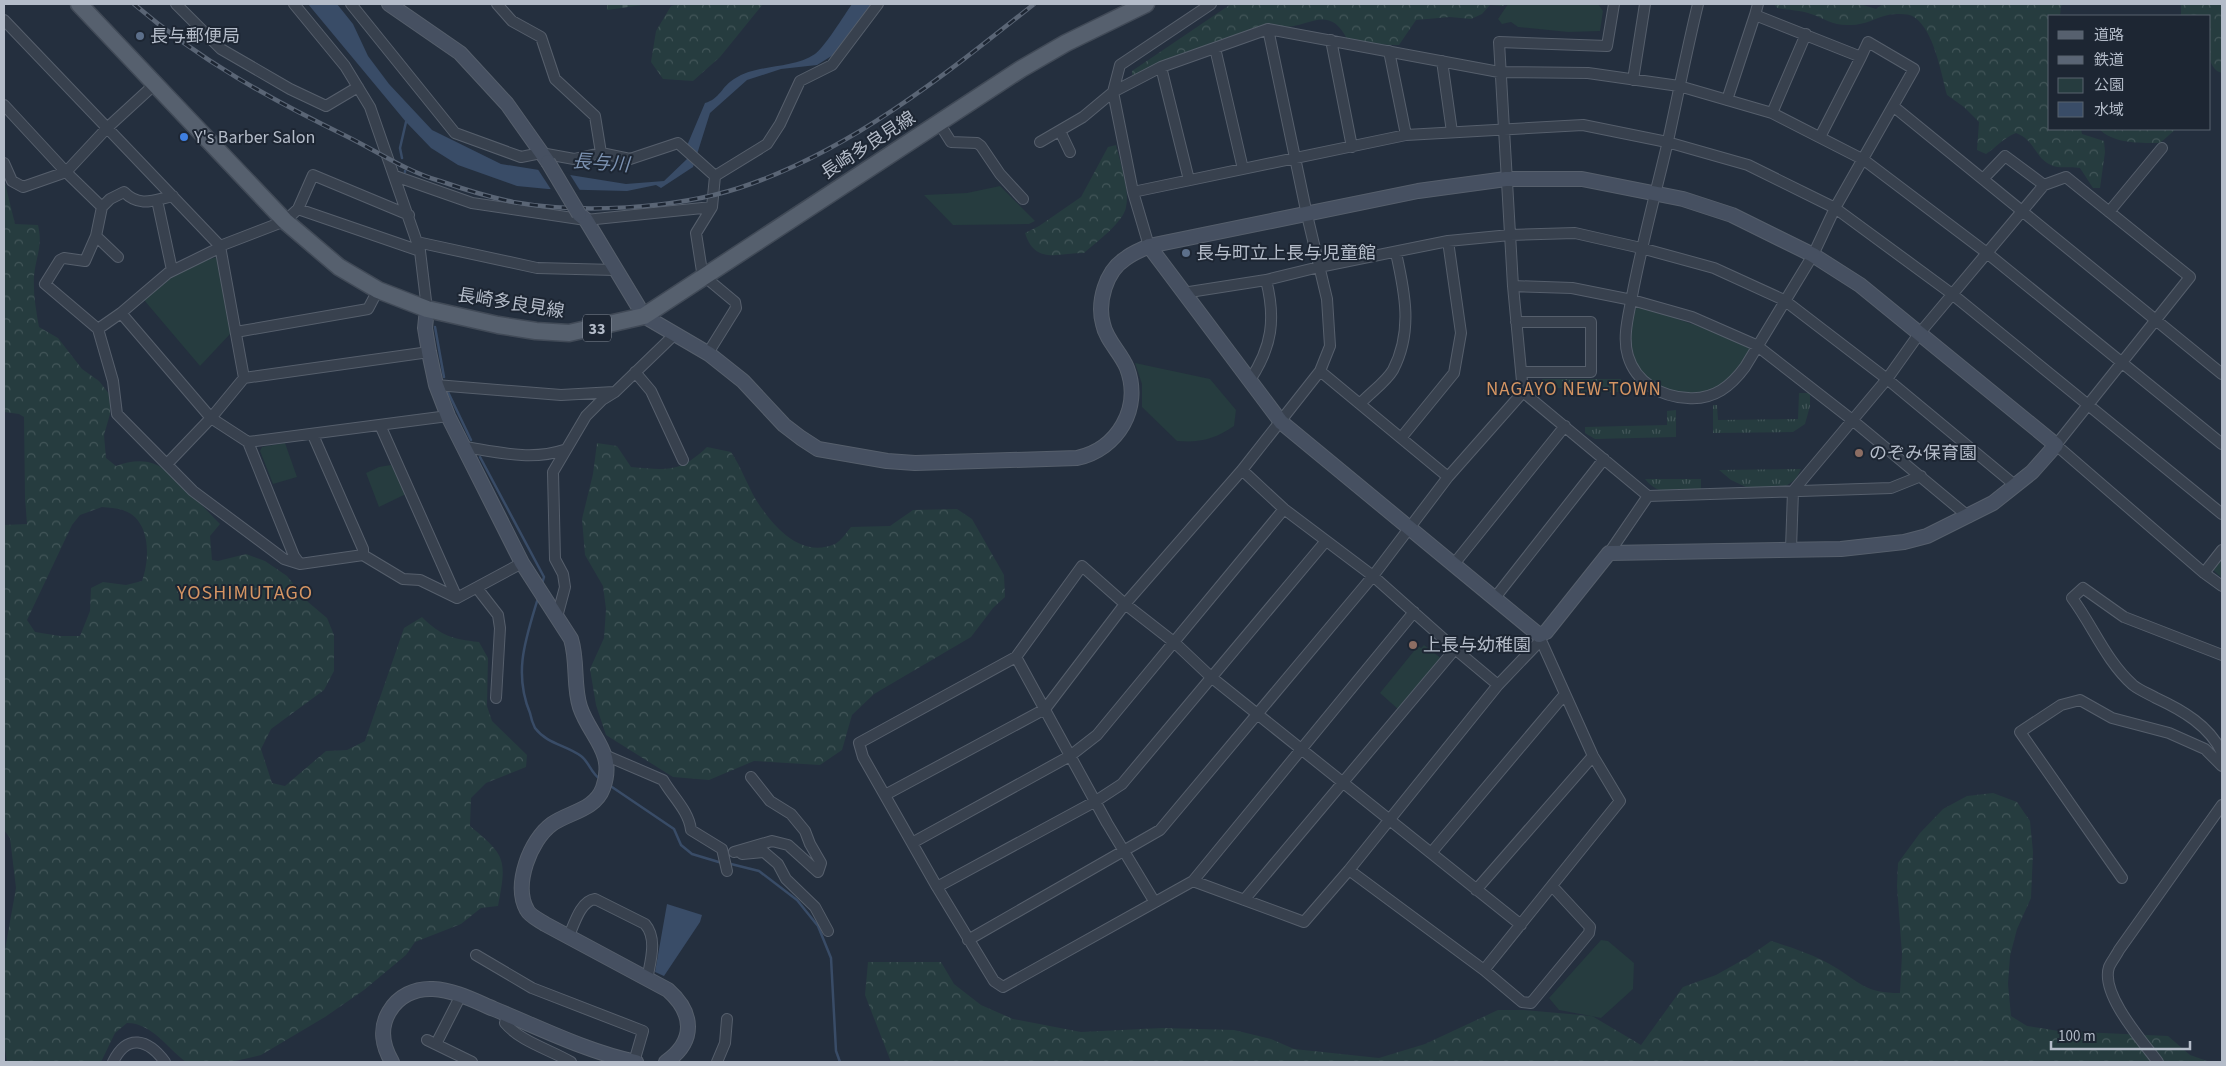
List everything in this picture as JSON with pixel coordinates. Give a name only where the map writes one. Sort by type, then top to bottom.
[{"type":"main road","name":"長崎多良見線","points":[[79,4],[285,221],[339,266],[378,290],[427,309],[498,326],[569,333],[644,316],[1021,69],[1066,43],[1146,4]]},
{"type":"street","points":[[176,4],[221,49],[326,106],[358,88]]},
{"type":"street","points":[[294,4],[345,66],[370,107],[419,246],[427,309],[425,328],[436,385],[448,416],[522,564],[572,639],[575,651],[576,691],[581,709],[607,756],[605,782],[587,808],[562,818],[550,826],[535,842],[525,870],[521,891],[528,911],[568,938],[668,990],[678,1000],[686,1013],[688,1029],[686,1043],[676,1056],[666,1062]]},
{"type":"street","points":[[351,4],[455,134],[521,157],[574,159],[601,153],[630,159],[678,143],[715,176]]},
{"type":"street","points":[[389,4],[460,53],[507,104],[583,217],[644,316],[708,353],[743,381],[784,425],[818,449],[877,460],[915,463],[1077,458],[1091,455],[1111,442],[1123,427],[1130,408],[1131,384],[1126,366],[1103,324],[1104,294],[1114,268],[1124,259],[1149,246],[1418,191],[1506,179],[1582,179],[1683,198],[1732,215],[1813,255],[1860,285],[2056,445],[2204,573],[2222,586]]},
{"type":"street","points":[[497,4],[512,21],[541,37],[555,79],[595,116],[601,153]]},
{"type":"street","points":[[715,176],[767,144],[780,124],[800,82],[832,65],[878,4]]},
{"type":"street","points":[[1212,4],[1120,65],[1113,92],[1132,192],[1149,246],[1182,293],[1281,422],[1454,564],[1540,638],[1593,756],[1620,802],[1484,970]]},
{"type":"street","points":[[1614,4],[1607,46],[1499,42],[1499,72],[1506,129],[1506,179],[1513,286],[1523,392],[1648,496],[1891,488],[1921,476]]},
{"type":"street","points":[[1633,80],[1645,4]]},
{"type":"street","points":[[1698,4],[1641,248],[1627,325],[1628,355],[1637,374],[1648,385],[1677,398],[1698,399],[1720,392],[1734,382],[1813,255],[1835,208],[1914,69],[1868,42],[1820,137]]},
{"type":"street","points":[[1727,100],[1758,4]]},
{"type":"street","points":[[1755,15],[1861,57]]},
{"type":"street","points":[[4,20],[221,247],[244,378]]},
{"type":"street","points":[[885,795],[1045,709],[1125,604],[1242,470],[1320,371],[1330,346],[1330,319],[1268,29]]},
{"type":"street","points":[[1040,142],[1083,117],[1113,92],[1161,67],[1268,29],[1499,72],[1588,74],[1679,86],[1772,113],[1864,160],[1987,253],[2222,444]]},
{"type":"street","points":[[1772,113],[1806,34]]},
{"type":"street","points":[[1330,40],[1352,146]]},
{"type":"street","points":[[1215,48],[1243,169]]},
{"type":"street","points":[[1389,51],[1406,135]]},
{"type":"street","points":[[1442,61],[1452,132]]},
{"type":"street","points":[[1161,67],[1189,180]]},
{"type":"street","points":[[4,163],[12,181],[17,186],[23,187],[66,172],[106,128],[155,84]]},
{"type":"street","points":[[4,105],[102,208]]},
{"type":"street","points":[[1893,106],[2222,374]]},
{"type":"street","points":[[939,123],[952,142],[977,143],[981,146],[1000,174],[1023,199]]},
{"type":"street","points":[[1132,192],[1406,135],[1583,125],[1667,142],[1748,165],[1835,208],[1952,294],[2222,514]]},
{"type":"street","points":[[1060,131],[1070,152]]},
{"type":"street","points":[[2109,212],[2162,148]]},
{"type":"street","points":[[1983,179],[2005,156],[2044,185]]},
{"type":"street","points":[[98,329],[121,313],[172,270],[221,247],[285,221],[298,209],[313,175],[409,215]]},
{"type":"street","points":[[395,176],[472,203],[583,217],[712,207]]},
{"type":"street","points":[[708,353],[736,308],[735,302],[704,278],[696,233],[712,207],[715,176]]},
{"type":"street","points":[[1610,554],[1868,547],[1904,542],[1927,536],[1968,517],[2016,486],[2032,472],[2123,363],[2190,277],[2066,177],[2044,185],[1919,334],[1887,379],[1851,419],[1793,492],[1791,549]]},
{"type":"street","points":[[173,196],[158,200],[136,202],[124,192],[110,200],[102,208],[96,236],[85,261],[64,258],[60,260],[45,284],[98,329],[113,380],[117,414],[193,491],[284,559],[300,564],[363,555],[403,579],[420,580],[457,598]]},
{"type":"street","points":[[158,200],[172,270]]},
{"type":"street","points":[[298,209],[419,246],[537,268],[615,270]]},
{"type":"street","points":[[1182,293],[1266,280],[1319,267],[1448,241],[1510,235],[1575,233],[1641,248],[1714,268],[1784,300],[1887,379],[2016,486]]},
{"type":"street","points":[[96,236],[118,257]]},
{"type":"street","points":[[1401,438],[1454,374],[1461,333],[1448,241]]},
{"type":"street","points":[[1360,403],[1392,370],[1406,331],[1406,298],[1396,253]]},
{"type":"street","points":[[1250,380],[1262,362],[1268,342],[1273,306],[1266,280]]},
{"type":"street","points":[[1513,286],[1572,288],[1632,300],[1692,317],[1756,345],[1851,419],[1968,517]]},
{"type":"street","points":[[236,332],[368,310],[378,290]]},
{"type":"street","points":[[121,313],[211,418],[248,442],[294,556],[300,564]]},
{"type":"street","points":[[1516,322],[1591,322],[1592,372],[1521,372]]},
{"type":"street","points":[[557,617],[565,587],[563,574],[555,558],[553,472],[564,450],[586,416],[602,400],[615,392],[674,335]]},
{"type":"street","points":[[167,464],[211,418],[244,378],[429,352]]},
{"type":"street","points":[[1320,371],[1448,477]]},
{"type":"street","points":[[635,372],[651,391],[683,460]]},
{"type":"street","points":[[436,385],[561,394],[615,392]]},
{"type":"street","points":[[968,940],[1160,830],[1373,576],[1448,477],[1523,392]]},
{"type":"street","points":[[248,442],[448,416]]},
{"type":"street","points":[[380,425],[457,598]]},
{"type":"street","points":[[1454,564],[1565,426]]},
{"type":"street","points":[[313,435],[363,549],[363,555]]},
{"type":"street","points":[[464,447],[527,456],[564,450]]},
{"type":"street","points":[[1494,599],[1604,459]]},
{"type":"street","points":[[1242,470],[1284,509],[1325,542],[1373,576],[1454,649],[1498,685]]},
{"type":"street","points":[[1193,881],[1304,922],[1349,870],[1498,685],[1546,632],[1610,554],[1648,496]]},
{"type":"street","points":[[912,843],[1070,756],[1097,735],[1284,509]]},
{"type":"street","points":[[937,887],[1096,801],[1122,784],[1325,542]]},
{"type":"street","points":[[2204,573],[2222,550]]},
{"type":"street","points":[[457,598],[522,564]]},
{"type":"street","points":[[1414,612],[1301,748],[1193,881],[1154,901],[1003,987],[994,981],[968,940],[863,757],[860,743],[1016,657],[1082,566],[1125,604],[1175,643],[1211,677],[1258,713],[1301,748],[1342,781],[1390,819],[1476,890],[1521,925]]},
{"type":"street","points":[[477,588],[498,616],[500,628],[496,698]]},
{"type":"street","points":[[2222,655],[2124,617],[2084,588],[2072,598],[2087,617],[2118,670],[2134,686],[2184,712],[2215,739],[2222,753]]},
{"type":"street","points":[[1244,900],[1454,649]]},
{"type":"street","points":[[1016,657],[1122,851],[1154,901]]},
{"type":"street","points":[[1430,852],[1565,694]]},
{"type":"street","points":[[2122,878],[2020,732],[2061,705],[2080,700],[2112,718],[2169,733],[2205,749],[2222,766]]},
{"type":"street","points":[[607,756],[664,780],[671,795],[690,819],[691,830],[723,853],[734,852],[772,841],[788,845],[818,872],[821,863],[810,844],[806,831],[791,814],[770,801],[750,777]]},
{"type":"street","points":[[1476,890],[1593,756]]},
{"type":"street","points":[[2158,1062],[2129,1024],[2109,988],[2108,968],[2222,805]]},
{"type":"street","points":[[734,852],[744,855],[764,852],[778,864],[786,879],[815,907],[828,931]]},
{"type":"street","points":[[723,853],[727,870]]},
{"type":"street","points":[[1349,870],[1484,970],[1522,1002],[1531,1003],[1589,933],[1590,927],[1553,887]]},
{"type":"street","points":[[568,938],[584,904],[588,900],[595,899],[645,924],[651,931],[653,942],[647,980]]},
{"type":"street","points":[[392,1062],[384,1050],[383,1032],[388,1014],[394,1005],[404,996],[417,990],[442,990],[460,995],[635,1062],[643,1031],[532,988],[476,955]]},
{"type":"street","points":[[460,995],[431,1042],[472,1062]]},
{"type":"street","points":[[507,1014],[505,1023],[515,1034],[571,1062]]},
{"type":"street","points":[[717,1062],[725,1043],[728,1019]]},
{"type":"street","points":[[113,1062],[123,1046],[130,1043],[142,1043],[159,1054],[165,1062]]},
{"type":"green space","points":[[607,4],[642,4],[642,5],[607,10]]},
{"type":"green space","points":[[679,4],[763,4],[720,57],[693,81],[663,79],[651,62],[656,31],[671,6]]},
{"type":"green space","points":[[1231,4],[1505,4],[1503,6],[1490,5],[1482,14],[1471,19],[1450,17],[1416,20],[1399,45],[1347,39],[1340,28],[1333,22],[1325,20],[1283,27],[1132,79],[1132,71]]},
{"type":"green space","points":[[1508,4],[1598,4],[1603,11],[1600,31],[1568,32],[1518,27],[1511,22],[1502,24],[1498,19]]},
{"type":"green space","points":[[1774,4],[1860,4],[1876,9],[1883,4],[2064,4],[2061,6],[2060,15],[2048,15],[2048,130],[2081,130],[2082,134],[2104,141],[2105,152],[2100,188],[2093,188],[2080,168],[2057,167],[2045,162],[2027,140],[2016,133],[2007,137],[1986,154],[1977,150],[1979,122],[1964,107],[1947,95],[1932,42],[1921,23],[1914,17],[1905,14],[1891,15],[1861,24],[1844,25],[1807,13],[1777,8]]},
{"type":"green space","points":[[2181,4],[2222,4],[2222,73],[2216,70],[2211,62],[2211,15],[2181,15]]},
{"type":"green space","points":[[2100,130],[2175,130],[2160,143],[2136,143],[2112,138]]},
{"type":"green space","points":[[1116,145],[1127,192],[1126,207],[1120,219],[1084,253],[1048,255],[1035,250],[1029,243],[1025,233],[1039,226],[1081,197],[1108,147]]},
{"type":"green space","points":[[4,179],[15,224],[38,225],[39,245],[34,283],[39,327],[58,338],[82,369],[99,381],[110,395],[110,414],[104,435],[106,458],[116,466],[142,461],[163,468],[220,524],[210,536],[212,560],[218,561],[246,554],[265,561],[287,576],[308,602],[327,618],[334,635],[334,671],[324,690],[271,729],[261,749],[272,783],[285,786],[326,751],[347,750],[365,741],[404,628],[422,617],[448,636],[479,642],[488,658],[487,706],[492,721],[527,755],[526,767],[486,783],[471,798],[470,826],[497,852],[503,868],[498,906],[481,908],[461,924],[415,942],[406,955],[364,990],[325,1017],[261,1055],[231,1062],[186,1062],[152,1032],[136,1024],[127,1023],[115,1033],[101,1062],[7,1062],[4,1044],[4,955],[16,888],[10,838],[4,830],[4,525],[27,524],[24,417],[19,414],[4,412]],"holes":[[[102,507],[125,511],[134,516],[140,523],[144,532],[147,552],[142,581],[126,585],[103,582],[91,588],[90,611],[80,636],[60,636],[35,632],[27,620],[72,525],[80,515]]]},
{"type":"green space","points":[[1000,186],[1035,221],[1029,224],[953,225],[924,195],[967,193]]},
{"type":"green space","points":[[217,257],[231,333],[200,366],[144,300],[185,266]]},
{"type":"green space","points":[[1640,306],[1718,333],[1749,348],[1750,351],[1737,373],[1712,392],[1677,395],[1662,389],[1642,374],[1637,365],[1629,339],[1634,310]]},
{"type":"green space","points":[[1135,363],[1210,379],[1236,410],[1234,426],[1207,439],[1177,441],[1142,407],[1142,384]]},
{"type":"green space","points":[[1542,379],[1621,379],[1620,392],[1572,393],[1571,387],[1550,389]]},
{"type":"green space","points":[[1799,393],[1810,393],[1810,406],[1805,424],[1793,432],[1713,433],[1713,405],[1717,405],[1718,420],[1798,419]]},
{"type":"green space","points":[[1676,410],[1676,437],[1595,439],[1585,433],[1585,427],[1667,425],[1667,411]]},
{"type":"green space","points":[[285,443],[297,477],[273,484],[260,451],[262,447]]},
{"type":"green space","points":[[597,443],[617,446],[631,467],[654,469],[680,466],[689,462],[707,447],[731,452],[756,500],[771,520],[779,529],[799,544],[810,547],[835,544],[842,539],[851,527],[890,526],[913,510],[957,509],[972,519],[1004,575],[1005,597],[993,608],[971,637],[874,694],[852,715],[842,750],[820,765],[754,761],[709,780],[673,777],[606,735],[596,705],[590,669],[604,638],[606,609],[603,586],[585,555],[582,519],[593,474]]},
{"type":"green space","points":[[391,465],[406,494],[379,507],[366,473],[379,467]]},
{"type":"green space","points":[[1801,469],[1796,479],[1786,486],[1748,488],[1731,480],[1719,470]]},
{"type":"green space","points":[[1645,479],[1701,479],[1701,491],[1678,493],[1664,491],[1657,489]]},
{"type":"green space","points":[[2222,555],[2222,578],[2213,570]]},
{"type":"green space","points":[[1424,645],[1442,659],[1399,710],[1380,693],[1418,646],[1421,648]]},
{"type":"green space","points":[[1993,793],[2017,802],[2030,821],[2033,852],[2031,898],[2017,929],[2010,956],[2008,984],[2011,1016],[2027,1026],[2059,1031],[2168,1036],[2190,1055],[2210,1062],[891,1062],[865,995],[868,962],[941,962],[954,984],[981,1005],[1013,1019],[1081,1032],[1162,1028],[1234,1030],[1271,1039],[1294,1049],[1379,1058],[1425,1044],[1498,1010],[1524,1010],[1592,1016],[1641,1045],[1683,987],[1716,975],[1748,957],[1771,941],[1819,958],[1871,989],[1888,993],[1900,993],[1902,954],[1897,886],[1898,863],[1920,833],[1943,809],[1967,796]]},
{"type":"green space","points":[[1601,940],[1608,941],[1634,963],[1633,989],[1601,1018],[1559,1010],[1549,998]]},
{"type":"water","points":[[308,4],[337,4],[353,24],[368,56],[389,84],[432,130],[501,164],[626,184],[664,181],[687,159],[686,148],[705,103],[714,99],[734,79],[753,71],[806,59],[819,51],[852,4],[873,4],[838,52],[817,65],[781,69],[747,80],[710,113],[693,167],[661,188],[656,185],[627,191],[548,189],[517,186],[458,165],[431,148],[406,122]]},
{"type":"water","points":[[667,904],[702,915],[700,922],[664,976],[655,972]]},
{"type":"pier","points":[[537,168],[569,173],[581,192],[552,191]]},
{"type":"waterway","points":[[402,158],[400,148],[406,122]]},
{"type":"waterway","points":[[435,327],[444,377]]},
{"type":"waterway","points":[[448,392],[471,440]]},
{"type":"waterway","points":[[480,457],[544,577],[542,584]]},
{"type":"waterway","points":[[538,598],[529,627],[522,669],[522,683],[532,721],[535,728],[545,738],[581,756],[600,779]]},
{"type":"waterway","points":[[609,785],[674,829],[681,845],[692,854],[722,863]]},
{"type":"waterway","points":[[727,863],[759,871],[797,900],[818,926],[831,958],[836,1051],[840,1062]]},
{"type":"railway","points":[[134,4],[184,43],[237,78],[416,172],[495,198],[539,206],[567,208],[627,207],[686,201],[739,188],[780,173],[857,133],[894,109],[966,58],[1034,4]]},
{"type":"place","name":"長与郵便局","points":[[140,36]]},
{"type":"place","name":"Y's Barber Salon","points":[[184,137]]},
{"type":"place","name":"長与町立上長与児童館","points":[[1186,253]]},
{"type":"place","name":"のぞみ保育園","points":[[1859,453]]},
{"type":"place","name":"上長与幼稚園","points":[[1413,645]]},
{"type":"district","name":"NAGAYO NEW-TOWN","points":[[1574,388]]},
{"type":"district","name":"YOSHIMUTAGO","points":[[245,592]]},
{"type":"water label","name":"長与川","points":[[601,162]]}]
